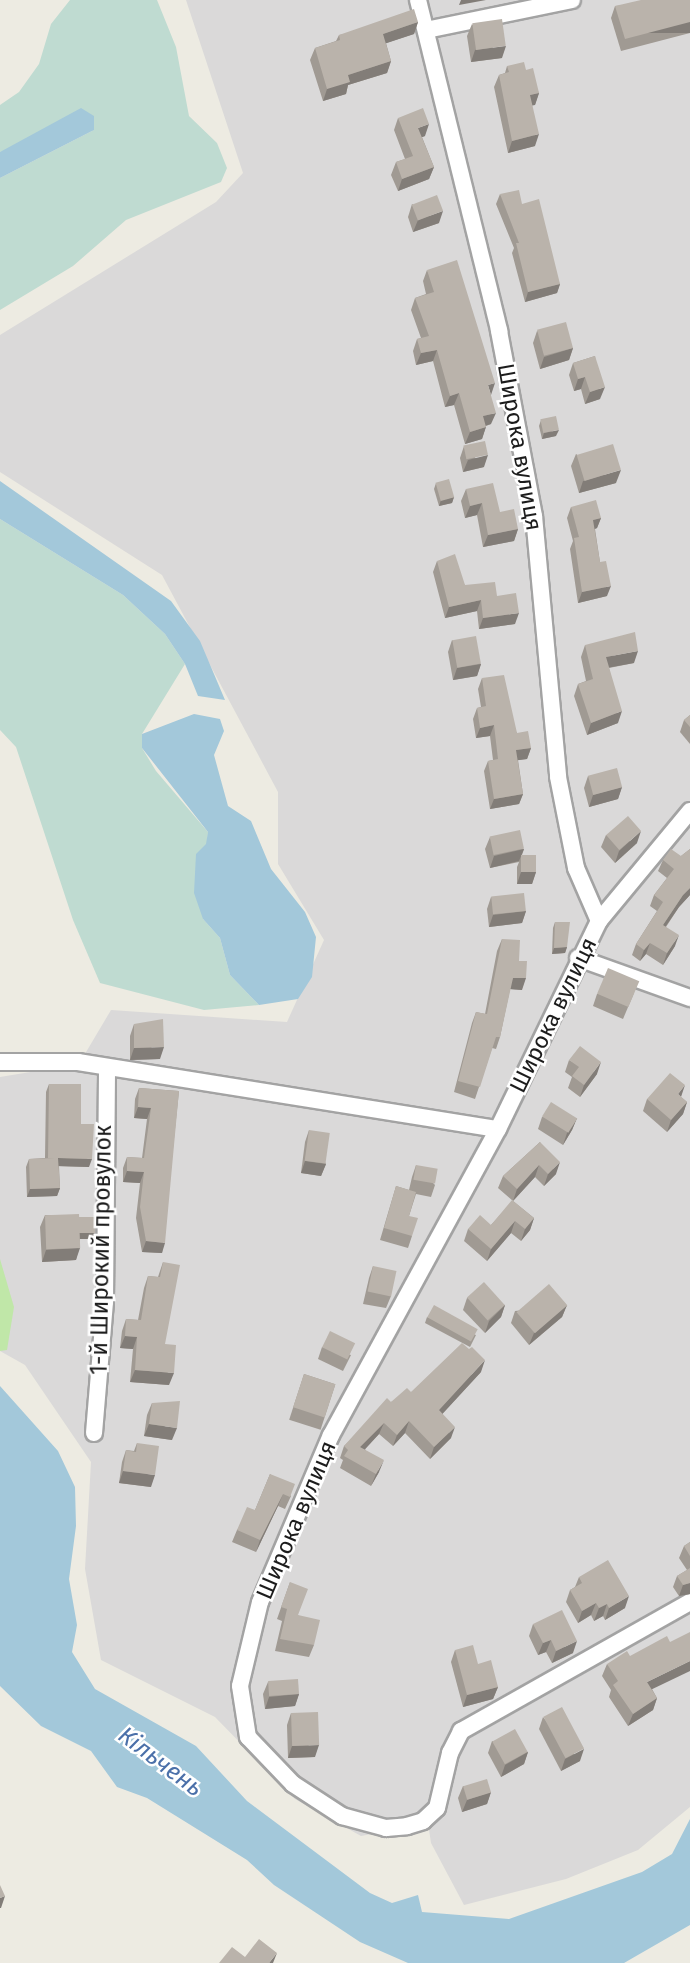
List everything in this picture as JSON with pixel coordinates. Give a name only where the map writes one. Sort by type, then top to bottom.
[{"type":"street","name":"Широка вулиця","points":[[418,0],[496,318],[520,437],[534,516],[558,777],[576,868],[599,920],[578,958],[498,1129],[331,1435],[260,1602],[240,1686],[248,1737],[293,1784],[342,1816],[386,1828],[407,1826],[423,1821],[437,1808],[450,1752],[461,1731],[690,1602]]},
{"type":"street","points":[[426,30],[572,0]]},
{"type":"street","points":[[599,920],[690,811]]},
{"type":"street","points":[[578,958],[690,998]]},
{"type":"street","points":[[0,1062],[107,1068],[498,1129]]},
{"type":"street","name":"1-й Широкий провулок","points":[[94,1433],[105,1303],[107,1068]]},
{"type":"shaded area","points":[[70,0],[157,0],[176,47],[189,116],[217,143],[227,168],[221,182],[126,220],[73,266],[0,310],[0,178],[94,130],[0,152],[0,105],[19,92],[39,64],[51,24]]},
{"type":"shaded area","points":[[186,0],[690,0],[690,1807],[638,1850],[566,1879],[464,1905],[431,1843],[428,1823],[361,1836],[295,1799],[215,1717],[101,1660],[85,1569],[91,1462],[25,1365],[0,1351],[0,1077],[79,1064],[111,1010],[287,1022],[324,940],[278,864],[278,792],[162,575],[0,472],[0,335],[216,202],[243,173]]},
{"type":"shaded area","points":[[0,519],[123,595],[165,634],[185,664],[142,734],[142,748],[156,771],[208,832],[203,919],[220,938],[230,975],[259,1005],[204,1010],[100,983],[73,920],[16,747],[0,730]]},
{"type":"green space","points":[[0,1259],[14,1307],[7,1350],[0,1351]]},
{"type":"water","points":[[81,108],[94,116],[94,130],[0,178],[0,152]]},
{"type":"water","points":[[0,481],[171,601],[200,641],[225,700],[198,696],[185,664],[165,634],[123,595],[0,519]]},
{"type":"water","points":[[194,714],[220,719],[224,731],[214,755],[228,806],[251,821],[271,869],[305,912],[316,937],[312,977],[298,999],[259,1005],[230,975],[220,938],[203,919],[194,893],[196,854],[206,844],[208,832],[142,748],[142,734]]},
{"type":"water","name":"Кільчень","points":[[0,1386],[58,1451],[75,1487],[76,1526],[69,1579],[77,1625],[72,1652],[95,1689],[196,1746],[247,1801],[370,1893],[392,1903],[418,1895],[422,1912],[509,1919],[642,1872],[672,1854],[690,1819],[690,1925],[624,1963],[408,1963],[360,1942],[274,1885],[247,1860],[147,1798],[117,1787],[91,1751],[41,1726],[0,1686]]},
{"type":"building","points":[[641,0],[690,0],[690,22],[625,39],[615,6]]},
{"type":"building","points":[[414,9],[418,22],[383,34],[391,61],[348,75],[350,82],[327,89],[315,48],[340,40],[339,35]]},
{"type":"building","points":[[502,19],[506,46],[476,50],[472,23]]},
{"type":"building","points":[[524,62],[526,70],[533,68],[539,93],[530,95],[539,134],[512,141],[499,75],[509,72],[507,66]]},
{"type":"building","points":[[423,108],[429,124],[418,128],[434,167],[402,179],[396,162],[413,156],[398,118]]},
{"type":"building","points":[[519,190],[522,204],[539,199],[560,284],[528,292],[516,243],[519,243],[500,194]]},
{"type":"building","points":[[437,195],[443,211],[418,221],[412,205]]},
{"type":"building","points":[[457,260],[495,383],[488,385],[496,413],[483,416],[486,427],[470,432],[459,393],[450,396],[437,350],[421,353],[417,339],[429,336],[415,298],[434,292],[427,270]]},
{"type":"building","points":[[566,322],[573,348],[544,356],[537,330]]},
{"type":"building","points":[[595,356],[605,387],[590,392],[585,377],[578,379],[573,363]]},
{"type":"building","points":[[556,416],[559,430],[543,433],[540,419]]},
{"type":"building","points":[[485,441],[488,455],[466,459],[463,446]]},
{"type":"building","points":[[613,444],[621,470],[585,481],[577,455]]},
{"type":"building","points":[[449,479],[454,497],[441,501],[436,483]]},
{"type":"building","points":[[493,483],[500,512],[514,509],[518,529],[488,535],[482,503],[470,506],[466,489]]},
{"type":"building","points":[[596,500],[601,518],[593,520],[600,562],[606,561],[611,586],[582,592],[574,538],[579,537],[571,507]]},
{"type":"building","points":[[455,554],[465,585],[495,582],[497,596],[516,593],[519,613],[483,618],[481,600],[449,607],[437,561]]},
{"type":"building","points":[[635,632],[638,651],[606,657],[622,711],[591,723],[578,684],[593,679],[585,645]]},
{"type":"building","points":[[476,636],[481,664],[457,668],[452,640]]},
{"type":"building","points":[[504,675],[517,733],[528,731],[531,748],[516,750],[523,794],[494,799],[488,761],[498,759],[494,725],[480,728],[477,708],[486,706],[482,678]]},
{"type":"building","points":[[690,715],[690,727],[684,720]]},
{"type":"building","points":[[617,768],[622,787],[593,795],[588,776]]},
{"type":"building","points":[[628,816],[641,831],[619,850],[606,835]]},
{"type":"building","points":[[520,830],[524,849],[494,855],[490,836]]},
{"type":"building","points":[[671,849],[681,856],[690,849],[690,888],[663,925],[679,935],[667,953],[650,943],[644,950],[636,944],[663,902],[654,895],[674,869],[663,860]]},
{"type":"building","points":[[521,855],[536,855],[536,872],[521,872]]},
{"type":"building","points":[[524,893],[526,911],[493,914],[491,896]]},
{"type":"building","points":[[555,922],[570,922],[567,947],[554,948]]},
{"type":"building","points":[[502,939],[520,940],[519,961],[527,961],[526,978],[513,978],[500,1037],[496,1037],[480,1087],[458,1081],[476,1012],[487,1014]]},
{"type":"building","points":[[608,968],[639,981],[628,1007],[597,994]]},
{"type":"building","points":[[163,1019],[164,1047],[134,1048],[134,1024]]},
{"type":"building","points":[[580,1046],[601,1062],[584,1085],[572,1076],[579,1067],[569,1060]]},
{"type":"building","points":[[670,1073],[685,1085],[678,1094],[687,1102],[671,1120],[647,1099]]},
{"type":"building","points":[[49,1084],[81,1084],[81,1124],[94,1124],[92,1159],[58,1158],[60,1188],[30,1189],[29,1159],[55,1158],[48,1158]]},
{"type":"building","points":[[139,1088],[179,1091],[165,1243],[146,1241],[140,1207],[144,1172],[127,1171],[127,1157],[144,1158],[151,1108],[138,1107]]},
{"type":"building","points":[[551,1102],[577,1118],[568,1133],[542,1116]]},
{"type":"building","points":[[309,1130],[330,1133],[325,1164],[305,1161]]},
{"type":"building","points":[[540,1142],[560,1162],[548,1174],[539,1165],[517,1189],[503,1176]]},
{"type":"building","points":[[416,1165],[438,1169],[435,1184],[413,1180]]},
{"type":"building","points":[[396,1186],[416,1192],[409,1216],[418,1218],[412,1236],[384,1228]]},
{"type":"building","points":[[512,1200],[534,1218],[525,1229],[515,1221],[491,1249],[468,1229],[480,1215],[491,1225]]},
{"type":"building","points":[[79,1214],[80,1248],[46,1249],[45,1215]]},
{"type":"building","points":[[79,1217],[95,1217],[95,1233],[79,1233]]},
{"type":"building","points":[[163,1262],[180,1265],[165,1344],[176,1345],[174,1373],[135,1370],[137,1337],[125,1336],[126,1319],[141,1320],[148,1276],[160,1277]]},
{"type":"building","points":[[373,1266],[396,1271],[391,1296],[368,1291]]},
{"type":"building","points":[[484,1282],[505,1305],[488,1320],[467,1297]]},
{"type":"building","points":[[549,1284],[567,1305],[535,1333],[517,1312]]},
{"type":"building","points":[[434,1305],[478,1329],[471,1341],[427,1317]]},
{"type":"building","points":[[330,1331],[355,1343],[347,1359],[322,1347]]},
{"type":"building","points":[[462,1343],[469,1349],[472,1347],[485,1360],[439,1410],[455,1427],[434,1447],[409,1421],[397,1435],[384,1423],[360,1447],[384,1460],[376,1474],[344,1456],[348,1450],[344,1446],[387,1398],[391,1402],[407,1388],[411,1392]]},
{"type":"building","points":[[304,1374],[335,1384],[325,1417],[293,1407]]},
{"type":"building","points":[[180,1401],[177,1428],[149,1424],[152,1403]]},
{"type":"building","points":[[137,1443],[159,1446],[155,1475],[123,1471],[126,1450],[136,1452]]},
{"type":"building","points":[[270,1474],[295,1484],[290,1497],[283,1494],[260,1540],[237,1530],[247,1507],[255,1510]]},
{"type":"building","points":[[690,1542],[690,1556],[684,1546]]},
{"type":"building","points":[[608,1560],[629,1596],[609,1608],[607,1604],[599,1608],[596,1603],[582,1611],[570,1590],[582,1583],[579,1577]]},
{"type":"building","points":[[690,1568],[690,1583],[683,1585],[677,1576]]},
{"type":"building","points":[[290,1582],[308,1589],[298,1615],[320,1620],[314,1645],[280,1639],[287,1609],[281,1607]]},
{"type":"building","points":[[562,1610],[577,1641],[556,1651],[551,1640],[543,1643],[533,1624]]},
{"type":"building","points":[[690,1632],[690,1661],[647,1682],[657,1698],[633,1714],[613,1685],[618,1681],[607,1664],[627,1651],[630,1656],[667,1636],[670,1642]]},
{"type":"building","points":[[473,1645],[478,1664],[491,1660],[498,1687],[467,1695],[455,1650]]},
{"type":"building","points":[[298,1679],[299,1694],[269,1696],[268,1681]]},
{"type":"building","points":[[562,1707],[584,1748],[566,1758],[543,1717]]},
{"type":"building","points":[[318,1712],[319,1745],[292,1746],[291,1713]]},
{"type":"building","points":[[515,1729],[528,1752],[505,1764],[492,1742]]},
{"type":"building","points":[[487,1779],[491,1792],[467,1800],[463,1786]]},
{"type":"building","points":[[0,1885],[5,1896],[0,1898]]},
{"type":"building","points":[[259,1939],[277,1953],[269,1963],[219,1963],[232,1947],[245,1957]]}]
